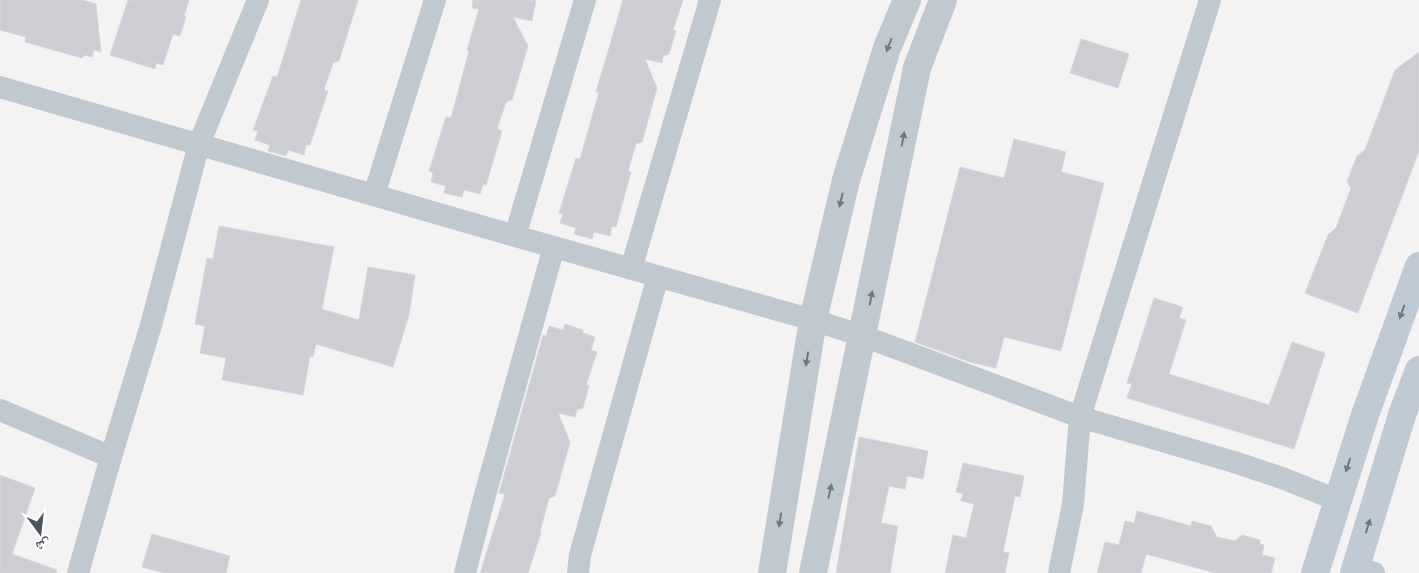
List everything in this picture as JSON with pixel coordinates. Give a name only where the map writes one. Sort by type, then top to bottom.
[{"type":"main road","points":[[1315,573],[1365,416],[1419,266]]},
{"type":"main road","points":[[1361,571],[1402,415],[1419,370]]},
{"type":"street","points":[[78,573],[151,325],[199,144],[258,0]]},
{"type":"street","points":[[374,195],[435,0]]},
{"type":"street","points":[[515,236],[585,0]]},
{"type":"street","points":[[631,269],[710,0]]},
{"type":"street","points":[[772,573],[813,320],[846,180],[887,48],[907,0]]},
{"type":"street","points":[[813,573],[917,68],[943,0]]},
{"type":"street","points":[[1059,573],[1073,504],[1080,417],[1210,0]]},
{"type":"street","points":[[0,87],[813,320],[863,336],[1080,417],[1234,462],[1282,478],[1337,500]]},
{"type":"street","points":[[465,573],[484,495],[554,247]]},
{"type":"street","points":[[578,573],[580,556],[658,276]]},
{"type":"street","points":[[0,410],[111,457]]},
{"type":"building","points":[[0,0],[83,0],[96,4],[101,52],[94,50],[92,57],[85,55],[82,58],[25,42],[26,37],[0,30]]},
{"type":"building","points":[[128,0],[189,0],[180,36],[173,34],[163,65],[156,63],[155,69],[110,55]]},
{"type":"building","points":[[301,0],[358,0],[339,61],[333,63],[324,90],[328,91],[310,145],[306,145],[304,155],[288,150],[286,156],[268,151],[270,145],[255,140],[258,131],[253,130],[273,76],[277,77]]},
{"type":"building","points":[[473,0],[536,0],[532,21],[513,17],[528,46],[512,100],[506,102],[497,129],[502,131],[486,185],[483,184],[480,194],[464,190],[462,197],[444,193],[446,186],[431,182],[433,173],[429,171],[446,117],[451,118],[469,51],[467,50],[479,9],[472,8]]},
{"type":"building","points":[[623,0],[683,0],[673,30],[676,31],[669,54],[663,56],[662,63],[645,59],[657,88],[642,142],[636,144],[628,171],[631,172],[616,227],[612,226],[610,236],[594,232],[592,239],[574,234],[576,228],[560,223],[563,214],[559,213],[576,158],[580,159],[599,92],[596,92]]},
{"type":"building","points":[[1081,39],[1129,54],[1118,88],[1070,73]]},
{"type":"building","points":[[1419,52],[1419,151],[1358,313],[1305,293],[1328,235],[1336,228],[1351,188],[1347,182],[1357,156],[1365,150],[1395,70]]},
{"type":"building","points":[[1014,139],[1066,152],[1061,172],[1104,183],[1061,351],[1004,337],[996,368],[970,362],[915,342],[960,167],[1004,178]]},
{"type":"building","points":[[219,226],[334,247],[322,309],[359,320],[368,267],[415,275],[409,315],[393,367],[316,344],[313,357],[310,356],[303,395],[222,380],[226,358],[200,353],[205,326],[195,324],[207,258],[213,259]]},
{"type":"building","points":[[1154,298],[1183,307],[1179,318],[1186,320],[1169,374],[1269,405],[1292,342],[1325,353],[1294,449],[1127,398],[1132,384],[1127,383]]},
{"type":"building","points":[[565,324],[583,330],[583,333],[595,337],[591,350],[597,352],[586,385],[589,385],[583,408],[577,410],[575,417],[558,413],[570,442],[555,496],[549,498],[541,533],[528,573],[480,573],[505,494],[499,493],[543,335],[546,336],[549,326],[563,330]]},
{"type":"building","points":[[859,437],[928,451],[923,479],[907,476],[905,489],[889,486],[881,523],[898,526],[890,573],[836,573]]},
{"type":"building","points":[[963,463],[1024,476],[1020,497],[1015,496],[1003,552],[1009,553],[1005,573],[945,573],[953,535],[966,538],[974,504],[961,501],[963,494],[956,492]]},
{"type":"building","points":[[0,475],[35,488],[12,554],[57,570],[56,573],[0,573]]},
{"type":"building","points":[[1137,511],[1191,526],[1192,521],[1211,526],[1217,537],[1235,541],[1242,535],[1260,540],[1260,544],[1264,545],[1262,555],[1275,558],[1271,573],[1215,573],[1146,554],[1141,573],[1097,573],[1105,542],[1119,545],[1125,521],[1134,523]]},
{"type":"building","points":[[152,534],[230,556],[226,573],[164,573],[142,567]]}]
